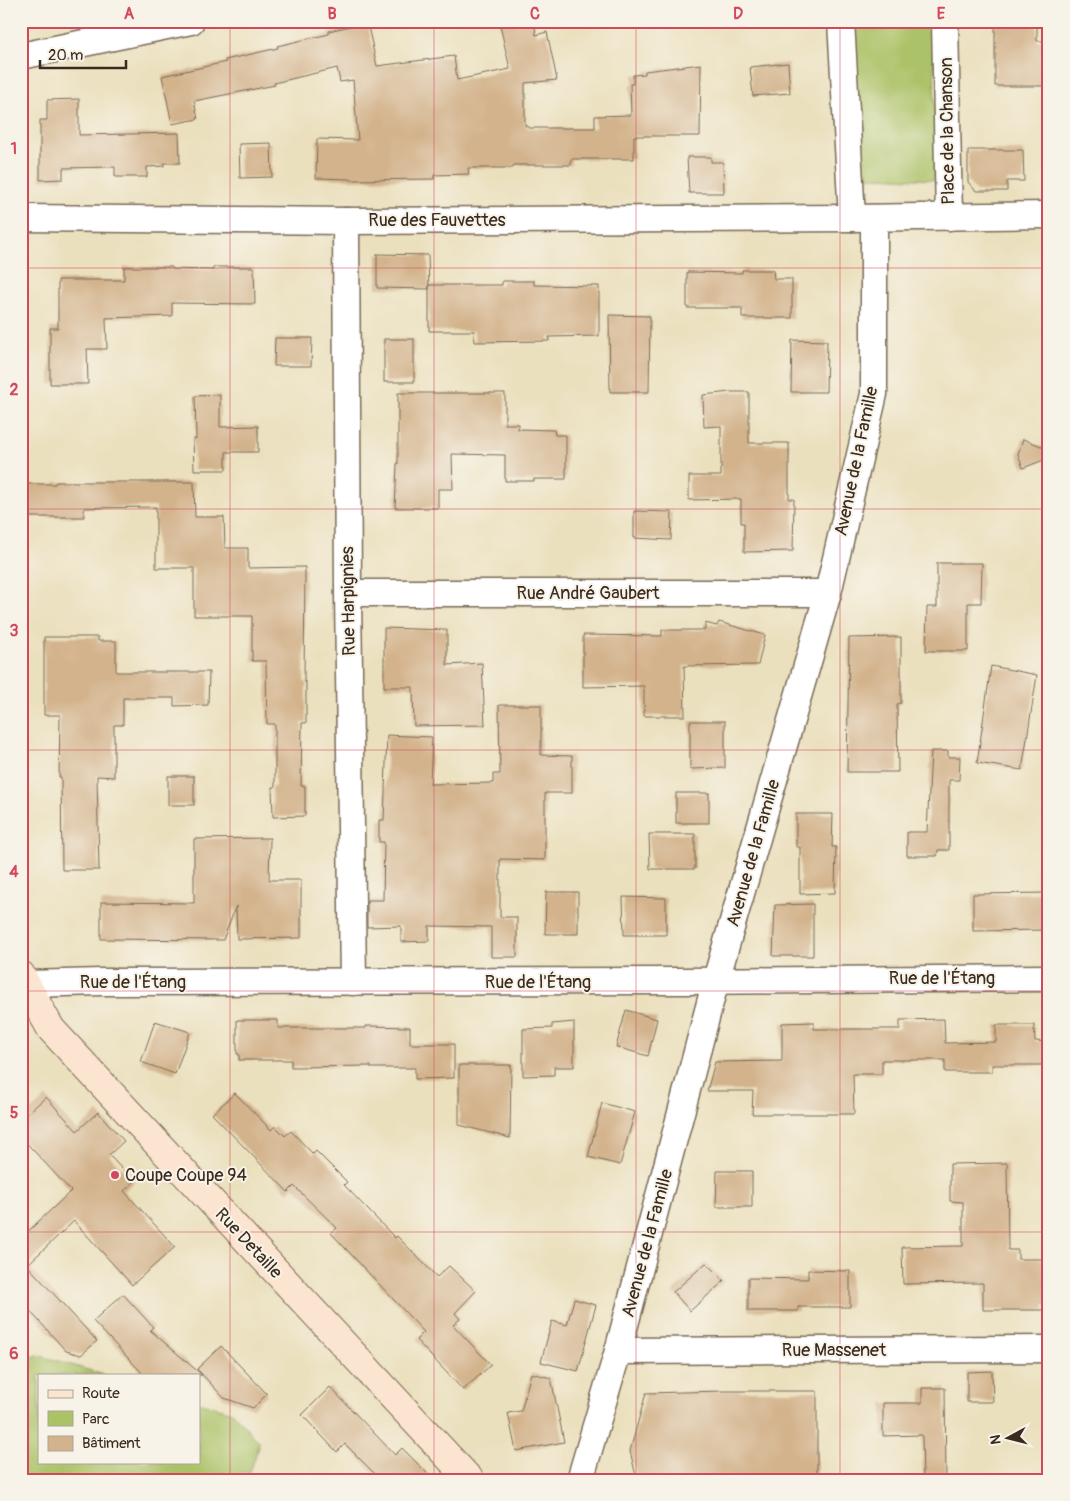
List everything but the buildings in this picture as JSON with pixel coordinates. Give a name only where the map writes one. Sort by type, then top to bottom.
[{"type":"street","points":[[21,56],[191,21]]},
{"type":"street","points":[[841,21],[863,218]]},
{"type":"street","name":"Place de la Chanson","points":[[863,218],[949,217],[945,21]]},
{"type":"street","points":[[949,217],[1049,215]]},
{"type":"street","name":"Rue des Fauvettes","points":[[21,218],[346,221],[863,218]]},
{"type":"street","name":"Avenue de la Famille","points":[[580,1480],[618,1351],[716,980],[828,593],[874,394],[863,218]]},
{"type":"street","name":"Rue Harpignies","points":[[346,221],[352,982]]},
{"type":"street","name":"Rue André Gaubert","points":[[348,593],[828,593]]},
{"type":"street","name":"Rue de l'Étang","points":[[24,979],[102,982],[352,982],[1049,978]]},
{"type":"street","name":"Rue Detaille","points":[[24,979],[51,1029],[469,1479]]},
{"type":"street","name":"Rue Massenet","points":[[618,1351],[1049,1349]]},
{"type":"green space","points":[[848,21],[934,21],[935,180],[855,176]]},
{"type":"green space","points":[[38,1355],[102,1374],[38,1374],[38,1464],[200,1464],[200,1402],[232,1412],[259,1442],[249,1474],[245,1472],[241,1474],[240,1480],[21,1480],[21,1360]]},
{"type":"place","name":"Coupe Coupe 94","points":[[115,1175]]}]
